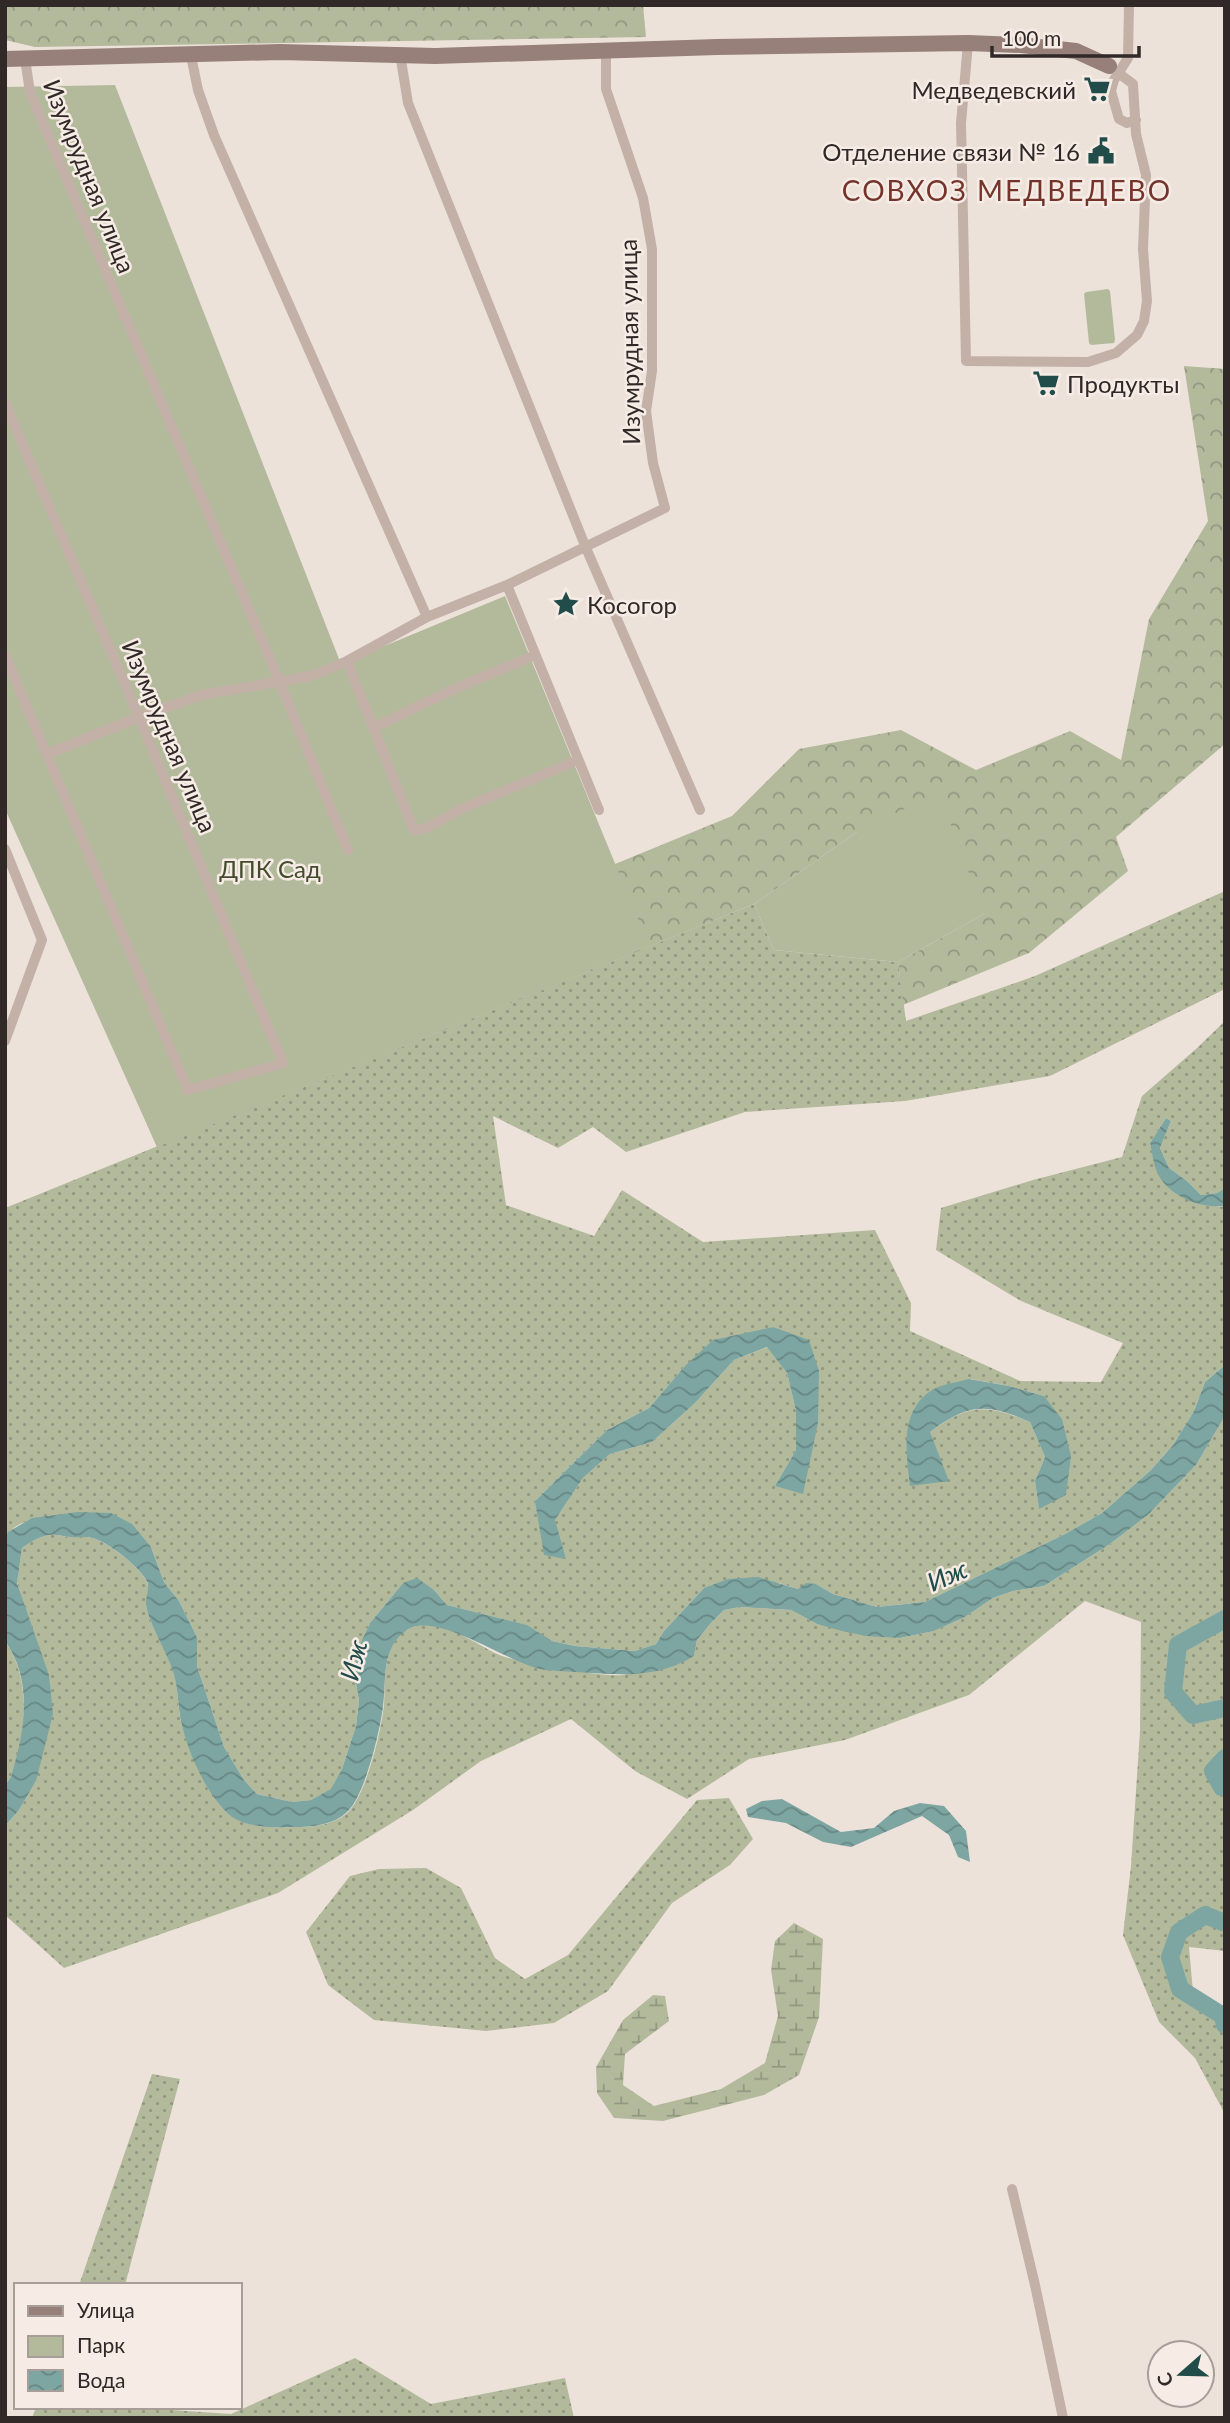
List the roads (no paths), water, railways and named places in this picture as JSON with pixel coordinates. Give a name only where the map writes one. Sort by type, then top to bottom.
[{"type":"street","points":[[1129,5],[1128,58],[1114,70],[1111,91],[1119,119],[1127,123],[1136,120]]},
{"type":"street","points":[[5,59],[280,52],[435,56],[968,43],[1076,51],[1114,70],[1133,84],[1136,134],[1146,176],[1143,248],[1147,301],[1144,321],[1137,335],[1116,353],[1088,362],[966,360],[961,122],[968,43]]},
{"type":"street","name":"Изумрудная улица","points":[[47,754],[201,695],[311,676],[347,661],[427,617],[507,585],[666,508],[653,463],[646,411],[652,371],[652,249],[643,198],[606,89],[606,50]]},
{"type":"street","points":[[400,54],[408,103],[586,548],[700,810]]},
{"type":"street","points":[[191,56],[198,90],[214,135],[427,617]]},
{"type":"street","name":"Изумрудная улица","points":[[25,59],[30,93],[279,680],[348,850]]},
{"type":"street","name":"Изумрудная улица","points":[[5,404],[283,1063],[188,1090],[5,655]]},
{"type":"street","points":[[507,585],[599,810]]},
{"type":"street","points":[[375,727],[454,689],[535,655]]},
{"type":"street","points":[[347,661],[414,830],[427,828],[461,809],[578,760]]},
{"type":"street","points":[[5,849],[42,940],[5,1041]]},
{"type":"street","points":[[1012,2189],[1063,2418]]},
{"type":"water","points":[[1166,1118],[1171,1121],[1160,1148],[1169,1168],[1201,1195],[1217,1193],[1225,1188],[1225,1206],[1194,1203],[1175,1193],[1161,1179],[1155,1167],[1150,1143]]},
{"type":"water","points":[[773,1327],[809,1340],[819,1371],[818,1423],[803,1494],[775,1486],[796,1450],[796,1411],[787,1373],[767,1347],[734,1360],[695,1403],[652,1442],[610,1454],[583,1478],[555,1520],[566,1559],[544,1555],[535,1501],[607,1430],[649,1408],[684,1367],[713,1340]]},
{"type":"water","name":"Иж","points":[[1225,1365],[1225,1416],[1196,1465],[1149,1514],[1110,1544],[1044,1586],[1013,1591],[993,1598],[965,1617],[934,1631],[900,1638],[866,1636],[817,1624],[791,1610],[740,1607],[724,1610],[711,1623],[697,1640],[694,1656],[666,1669],[622,1674],[540,1669],[453,1632],[419,1626],[407,1630],[392,1646],[386,1665],[379,1731],[360,1791],[343,1816],[316,1826],[254,1825],[239,1821],[223,1809],[207,1788],[185,1737],[174,1675],[147,1612],[148,1584],[145,1578],[124,1557],[99,1540],[58,1535],[43,1537],[22,1548],[17,1583],[49,1675],[53,1714],[36,1781],[19,1810],[5,1826],[4,1791],[17,1757],[24,1706],[20,1672],[5,1641],[5,1537],[8,1532],[32,1518],[78,1512],[111,1513],[132,1524],[151,1547],[164,1582],[179,1601],[197,1637],[197,1666],[224,1747],[244,1780],[257,1794],[292,1802],[311,1800],[331,1789],[342,1769],[356,1726],[359,1701],[354,1671],[359,1646],[370,1623],[403,1583],[417,1578],[434,1590],[447,1605],[527,1625],[552,1641],[575,1646],[635,1651],[656,1644],[664,1631],[704,1588],[728,1579],[758,1577],[798,1589],[806,1583],[816,1584],[833,1594],[877,1607],[925,1602],[1065,1534],[1102,1513],[1151,1470],[1173,1445],[1194,1411],[1205,1382]]},
{"type":"water","points":[[969,1379],[1044,1396],[1062,1419],[1071,1456],[1066,1495],[1039,1509],[1035,1481],[1045,1457],[1030,1422],[990,1409],[967,1411],[930,1432],[949,1481],[910,1486],[907,1433],[914,1409],[932,1390]]},
{"type":"water","points":[[782,1799],[841,1832],[874,1828],[894,1811],[920,1803],[944,1806],[966,1831],[970,1862],[958,1857],[949,1835],[922,1816],[851,1847],[823,1842],[786,1823],[748,1817],[746,1809],[762,1801]]},
{"type":"waterway","points":[[1225,1619],[1178,1645],[1173,1692],[1193,1715],[1225,1708]]},
{"type":"waterway","points":[[1225,1758],[1213,1771],[1222,1787],[1225,1787]]},
{"type":"waterway","points":[[1225,1923],[1205,1915],[1179,1932],[1170,1957],[1180,1989],[1223,2016],[1225,2025]]},
{"type":"place","name":"Медведевский","points":[[1097,89]]},
{"type":"place","name":"Отделение связи № 16","points":[[1101,151]]},
{"type":"place","name":"Продукты","points":[[1046,383]]},
{"type":"place","name":"Косогор","points":[[566,604]]},
{"type":"district","name":"СОВХОЗ МЕДВЕДЕВО","points":[[1007,190]]},
{"type":"park label","name":"ДПК Сад","points":[[270,868]]}]
